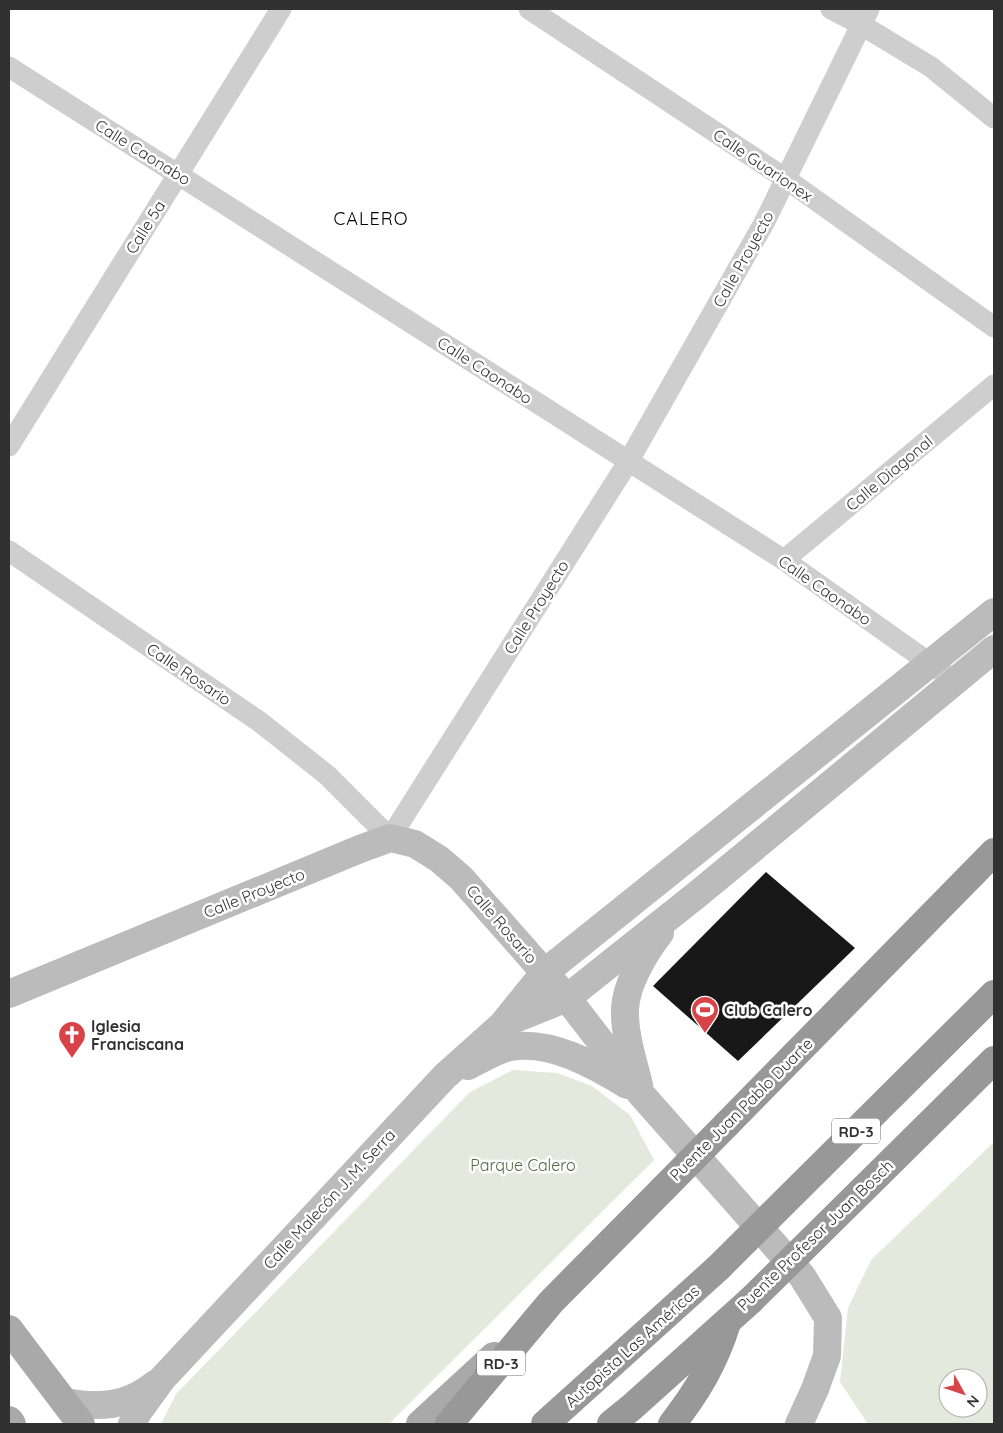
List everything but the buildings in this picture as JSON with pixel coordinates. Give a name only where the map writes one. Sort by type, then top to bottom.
[{"type":"highway","name":"Puente Juan Pablo Duarte","points":[[552,1302],[994,852]]},
{"type":"highway","name":"Autopista Las Américas","points":[[545,1424],[718,1268],[994,994]]},
{"type":"highway","name":"Puente Profesor Juan Bosch","points":[[624,1416],[751,1300],[994,1060]]},
{"type":"highway","name":"RD-3","points":[[449,1424],[552,1302]]},
{"type":"highway","points":[[672,1424],[707,1372],[719,1349],[728,1319]]},
{"type":"highway","name":"RD-3","points":[[611,1424],[624,1416]]},
{"type":"main road","points":[[502,1025],[544,973],[994,612]]},
{"type":"main road","points":[[502,1025],[567,998],[698,893],[994,649]]},
{"type":"main road","name":"Calle Rosario","points":[[390,838],[414,844],[439,858],[461,878],[567,998],[641,1094],[802,1276],[828,1318],[827,1356],[799,1424]]},
{"type":"main road","name":"Calle Proyecto","points":[[9,994],[390,838]]},
{"type":"main road","points":[[641,1094],[628,1042],[625,1008],[635,971],[659,935],[698,893]]},
{"type":"main road","name":"Calle Malecón J. M. Serra","points":[[132,1424],[138,1412],[162,1379],[444,1076],[502,1025]]},
{"type":"main road","points":[[444,1076],[510,1047],[543,1047],[596,1066],[641,1094]]},
{"type":"main road","points":[[420,1424],[552,1302]]},
{"type":"main road","points":[[9,1329],[81,1424]]},
{"type":"main road","name":"Calle Malecón J. M. Serra","points":[[66,1402],[87,1406],[106,1406],[130,1400],[148,1390],[162,1379]]},
{"type":"main road","points":[[9,1420],[12,1424]]},
{"type":"street","name":"Calle 5a","points":[[9,446],[281,9]]},
{"type":"street","name":"Calle Guarionex","points":[[529,9],[786,179],[994,326]]},
{"type":"street","points":[[831,9],[865,16],[932,67],[994,118]]},
{"type":"street","name":"Calle Proyecto","points":[[390,838],[628,462],[764,223],[865,16]]},
{"type":"street","name":"Calle Caonabo","points":[[9,67],[784,560],[955,681]]},
{"type":"street","name":"Calle Diagonal","points":[[784,560],[994,386]]},
{"type":"street","name":"Calle Rosario","points":[[9,551],[260,722],[327,775],[390,838]]},
{"type":"green space","name":"Parque Calero","points":[[513,1070],[557,1073],[592,1086],[630,1115],[654,1160],[389,1424],[161,1424],[176,1394],[470,1092]]},
{"type":"green space","points":[[994,1142],[994,1424],[868,1424],[840,1382],[848,1308],[871,1260]]},
{"type":"place","name":"Club Calero","points":[[705,1034]]},
{"type":"place","name":"Iglesia Franciscana","points":[[72,1059]]},
{"type":"district","name":"CALERO","points":[[371,218]]}]
